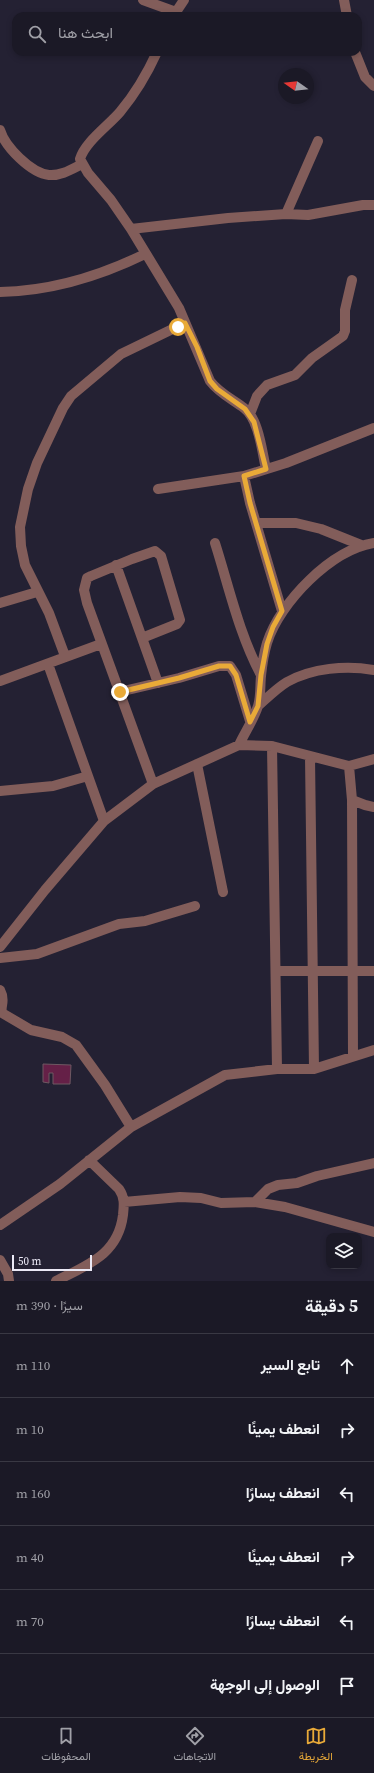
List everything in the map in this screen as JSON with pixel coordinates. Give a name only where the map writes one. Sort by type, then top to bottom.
[{"type":"street","points":[[143,0],[170,12]]},
{"type":"street","points":[[176,12],[184,0]]},
{"type":"street","points":[[344,0],[346,12]]},
{"type":"street","points":[[156,56],[138,90],[119,114],[82,153],[80,159],[82,164],[131,229],[145,254],[180,308],[210,381],[217,389],[250,414],[254,422],[266,469]]},
{"type":"street","points":[[357,56],[365,77],[374,86]]},
{"type":"street","points":[[0,130],[11,150],[22,160],[40,172],[49,175],[57,174],[82,164]]},
{"type":"street","points":[[286,214],[318,141]]},
{"type":"street","points":[[131,229],[286,214],[308,215],[363,205],[374,205]]},
{"type":"street","points":[[0,292],[63,284],[108,270],[145,254]]},
{"type":"street","points":[[250,414],[257,396],[267,385],[295,375],[312,358],[343,336],[346,326],[345,310],[352,280]]},
{"type":"street","points":[[64,656],[49,613],[25,565],[21,546],[20,527],[23,509],[37,463],[63,408],[71,396],[121,354],[185,323]]},
{"type":"street","points":[[158,489],[244,476],[286,463],[374,428]]},
{"type":"street","points":[[244,476],[282,611]]},
{"type":"street","points":[[256,523],[296,524],[321,529],[361,545]]},
{"type":"street","points":[[215,543],[250,655],[261,675]]},
{"type":"street","points":[[240,744],[258,706],[261,675],[267,644],[273,627],[282,611],[332,560],[361,545],[374,543]]},
{"type":"street","points":[[142,638],[177,624],[180,620],[161,556],[157,552],[152,552],[116,565],[91,576],[87,578],[85,584],[87,603],[153,784]]},
{"type":"street","points":[[116,565],[158,683]]},
{"type":"street","points":[[0,603],[38,592]]},
{"type":"street","points":[[1,679],[48,664],[64,656],[101,644]]},
{"type":"street","points":[[48,664],[104,821]]},
{"type":"street","points":[[120,692],[219,666],[230,666],[236,675],[250,722]]},
{"type":"street","points":[[258,706],[286,682],[306,675],[342,668],[374,670]]},
{"type":"street","points":[[0,947],[45,890],[104,821],[153,784],[240,744],[272,746],[349,766],[374,758]]},
{"type":"street","points":[[272,746],[277,1070]]},
{"type":"street","points":[[310,757],[314,1069]]},
{"type":"street","points":[[197,764],[223,892]]},
{"type":"street","points":[[349,766],[352,800],[353,1056]]},
{"type":"street","points":[[0,791],[53,786],[88,776]]},
{"type":"street","points":[[352,800],[365,806],[374,807]]},
{"type":"street","points":[[0,958],[37,954],[119,924],[145,921],[195,906]]},
{"type":"street","points":[[276,971],[374,971]]},
{"type":"street","points":[[0,990],[3,998],[2,1013],[32,1030],[62,1037],[76,1045],[105,1085],[131,1127]]},
{"type":"street","points":[[0,1225],[60,1184],[131,1127],[225,1075],[277,1070],[314,1069],[374,1050]]},
{"type":"street","points":[[56,1281],[90,1264],[108,1250],[116,1240],[122,1222],[124,1202],[119,1189],[89,1160]]},
{"type":"street","points":[[255,1202],[268,1188],[278,1185],[298,1183],[317,1176],[374,1163]]},
{"type":"street","points":[[124,1202],[180,1197],[201,1198],[221,1203],[255,1202],[285,1207],[374,1232]]},
{"type":"street","points":[[0,1260],[8,1274],[10,1281]]},
{"type":"building","points":[[43,1064],[71,1065],[70,1084],[53,1084],[53,1073],[49,1073],[49,1083],[43,1082]]},
{"type":"route","points":[[120,692],[179,678],[219,666],[230,666],[236,675],[250,722],[258,706],[261,675],[267,644],[273,627],[282,611],[250,503],[244,476],[266,469],[254,422],[250,414],[245,409],[233,402],[212,384],[197,347],[185,323],[178,327]]}]
